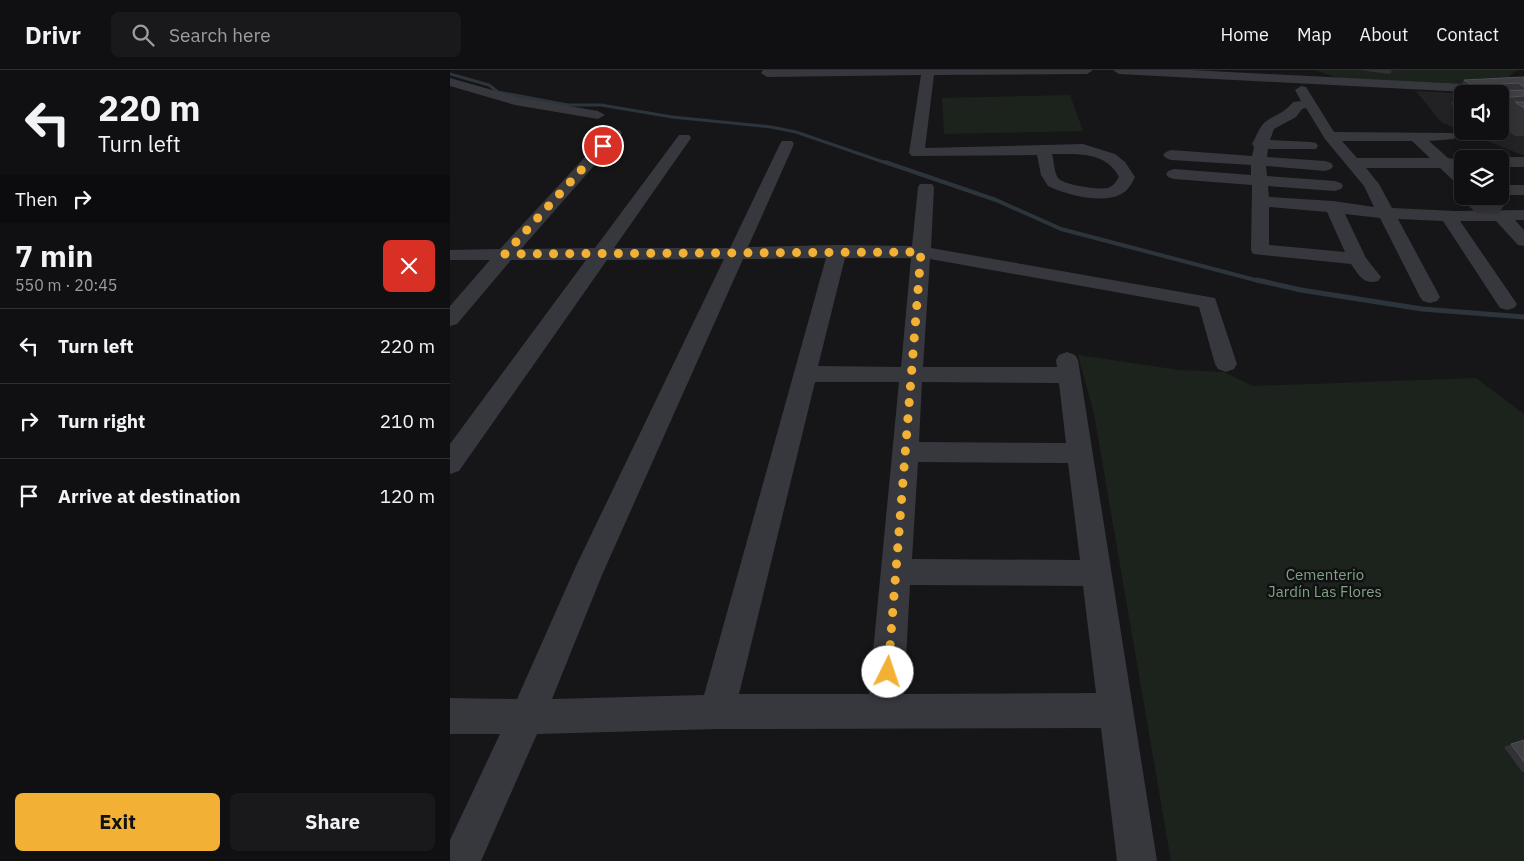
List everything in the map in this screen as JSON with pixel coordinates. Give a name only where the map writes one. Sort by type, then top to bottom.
[{"type":"street","points":[[767,73],[1087,70]]},
{"type":"street","points":[[1119,70],[1298,74],[1313,79],[1521,88]]},
{"type":"street","points":[[928,72],[917,153],[1044,150],[1094,151],[1118,162],[1127,177],[1122,186],[1100,194],[1088,193],[1056,183],[1051,179],[1044,150]]},
{"type":"street","points":[[1298,74],[1310,104],[1330,136],[1371,184],[1430,297]]},
{"type":"street","points":[[450,82],[515,101],[598,115]]},
{"type":"street","points":[[1310,104],[1298,105],[1291,114],[1269,126],[1266,130],[1258,162],[1260,250],[1357,259]]},
{"type":"street","points":[[450,319],[505,254],[615,133]]},
{"type":"street","points":[[1330,136],[1449,136]]},
{"type":"street","points":[[1416,137],[1454,172]]},
{"type":"street","points":[[450,464],[684,138]]},
{"type":"street","points":[[1244,143],[1310,146]]},
{"type":"street","points":[[461,861],[527,717],[587,575],[787,144]]},
{"type":"street","points":[[1171,155],[1324,166]]},
{"type":"street","points":[[1509,162],[1524,162]]},
{"type":"street","points":[[1353,163],[1454,163]]},
{"type":"street","points":[[1174,174],[1335,186]]},
{"type":"street","points":[[885,711],[926,187]]},
{"type":"street","points":[[1509,190],[1524,190]]},
{"type":"street","points":[[1260,201],[1333,206],[1387,213],[1448,216],[1524,215]]},
{"type":"street","points":[[1333,206],[1357,259],[1371,277]]},
{"type":"street","points":[[1500,215],[1524,241]]},
{"type":"street","points":[[1448,216],[1507,304]]},
{"type":"street","points":[[453,255],[837,251],[921,252],[1208,302],[1226,364]]},
{"type":"street","points":[[717,712],[837,251]]},
{"type":"street","points":[[806,374],[911,375],[1068,368],[1137,861]]},
{"type":"street","points":[[905,452],[1080,453]]},
{"type":"street","points":[[896,572],[1097,573]]},
{"type":"street","points":[[450,716],[527,717],[717,712],[1116,710]]},
{"type":"shaded area","points":[[1416,91],[1454,93],[1454,128],[1441,122]]},
{"type":"shaded area","points":[[1509,96],[1524,97],[1524,156],[1485,140],[1509,140]]},
{"type":"green space","points":[[1315,70],[1517,70],[1502,82],[1469,84],[1337,78]]},
{"type":"green space","points":[[1070,95],[1083,131],[944,134],[942,98]]},
{"type":"green space","name":"Cementerio Jardín Las Flores","points":[[1078,355],[1179,370],[1224,372],[1253,386],[1476,378],[1524,414],[1524,861],[1171,861],[1094,414]]},
{"type":"building","points":[[1524,77],[1524,87],[1518,83],[1472,85],[1464,80]]},
{"type":"building","points":[[1524,90],[1524,96],[1509,97],[1509,91]]},
{"type":"building","points":[[1515,102],[1524,102],[1524,108]]},
{"type":"building","points":[[1524,740],[1524,762],[1511,744]]},
{"type":"waterway","points":[[450,74],[489,85],[498,92],[568,105],[601,105],[672,117],[771,127],[796,132],[889,164]]},
{"type":"waterway","points":[[885,162],[996,200],[1061,229],[1263,282]]},
{"type":"waterway","points":[[1257,280],[1301,290],[1422,309],[1524,317]]},
{"type":"route","points":[[603,146],[505,254],[921,252],[888,672]]}]
